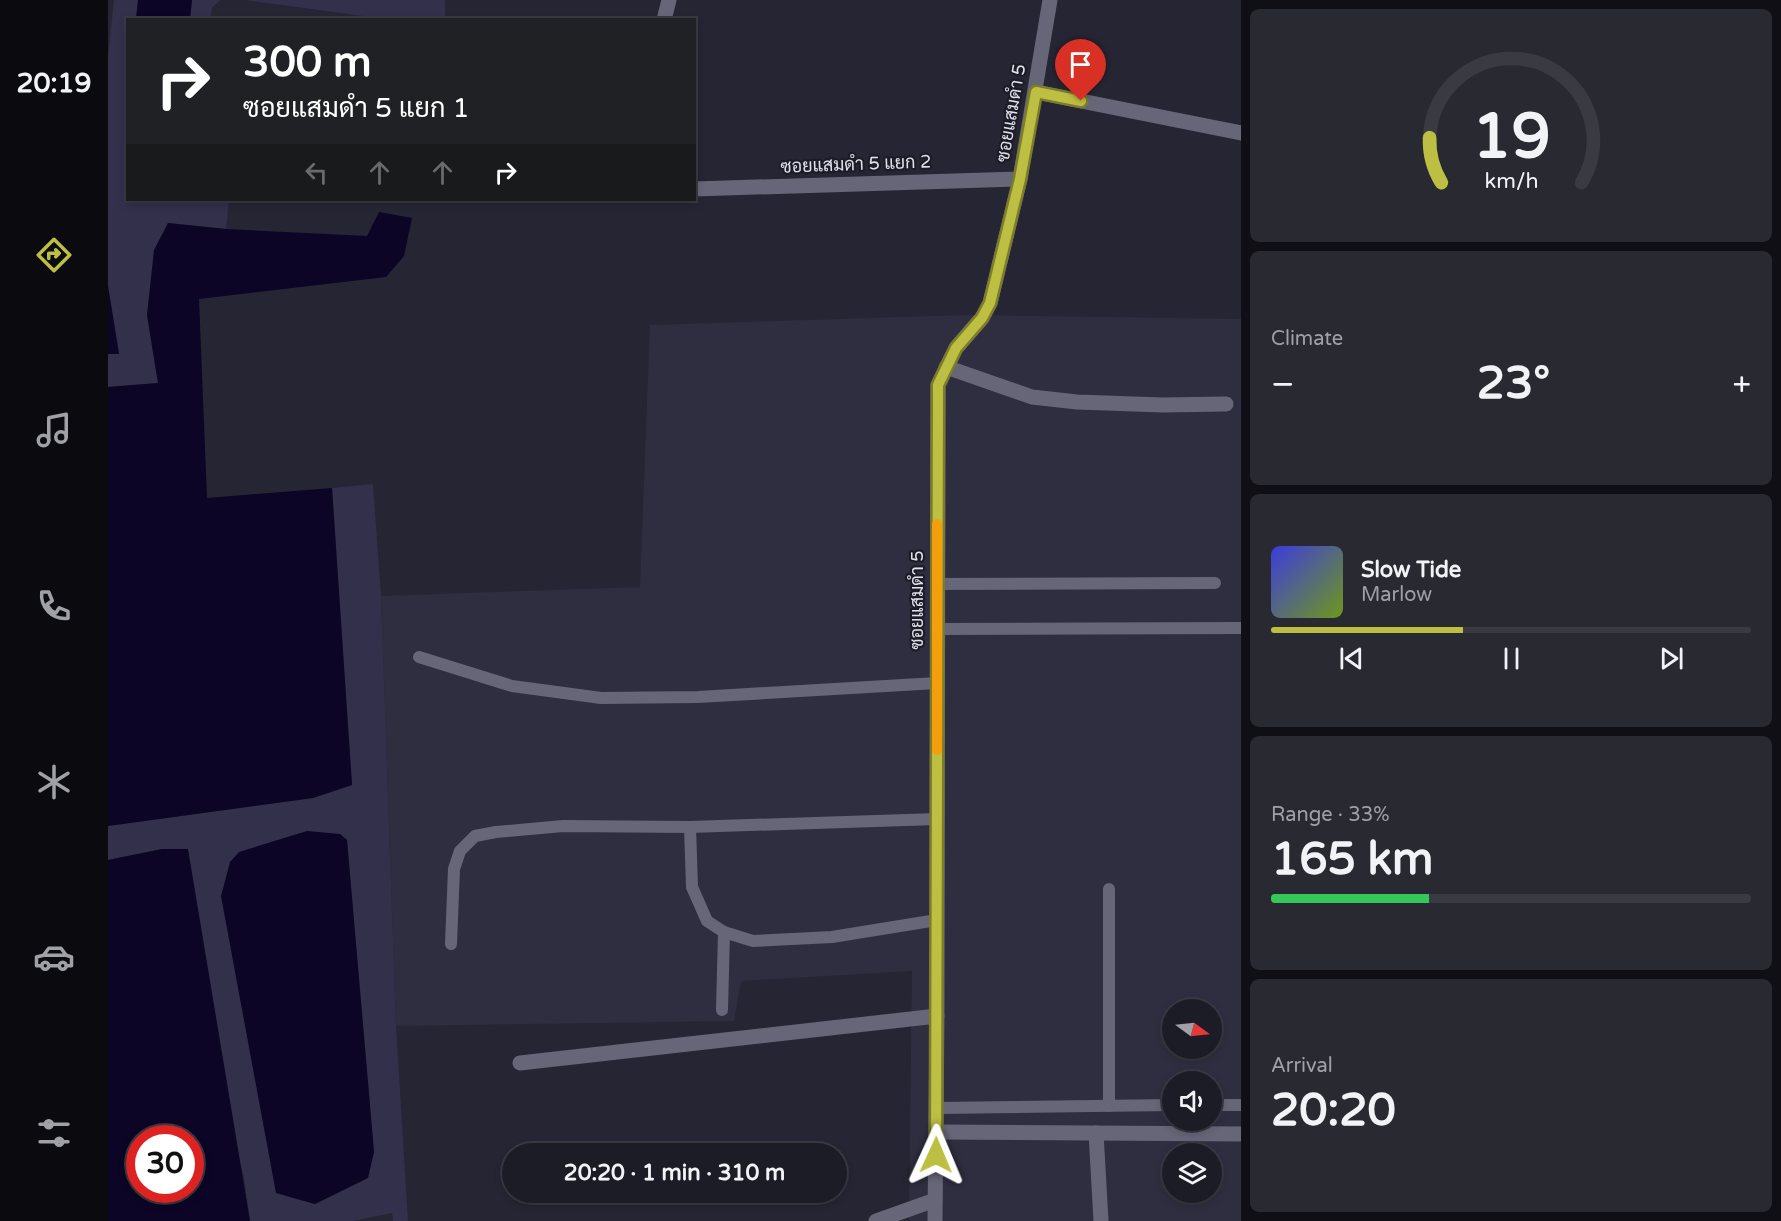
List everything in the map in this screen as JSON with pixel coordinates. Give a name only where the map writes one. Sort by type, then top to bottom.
[{"type":"street","points":[[664,18],[669,0]]},
{"type":"street","name":"ซอยแสมดำ 5","points":[[935,1221],[938,385],[956,348],[982,318],[990,303],[1020,179],[1050,0]]},
{"type":"street","points":[[1036,92],[1241,133]]},
{"type":"street","name":"ซอยแสมดำ 5 แยก 2","points":[[696,189],[1020,179]]},
{"type":"street","points":[[946,367],[1032,397],[1087,402],[1226,404]]},
{"type":"street","points":[[520,1063],[937,1016]]},
{"type":"street","points":[[937,1132],[1241,1134]]},
{"type":"street","points":[[1096,1133],[1101,1221]]},
{"type":"street","points":[[876,1221],[935,1200]]},
{"type":"lane","points":[[936,584],[1215,583]]},
{"type":"lane","points":[[937,629],[1241,627]]},
{"type":"lane","points":[[420,657],[512,686],[601,698],[698,697],[937,683]]},
{"type":"lane","points":[[451,944],[454,869],[460,851],[476,836],[563,826],[690,827],[937,819]]},
{"type":"lane","points":[[690,827],[692,887],[707,921],[724,932],[753,941],[832,937],[937,920]]},
{"type":"lane","points":[[1109,888],[1109,1106]]},
{"type":"lane","points":[[722,1010],[724,932]]},
{"type":"lane","points":[[937,1108],[1162,1105]]},
{"type":"lane","points":[[1222,1105],[1241,1105]]},
{"type":"shaded area","points":[[114,0],[138,0],[136,18],[126,18],[126,202],[229,201],[226,229],[168,223],[147,315],[158,383],[108,387],[108,354],[119,353],[108,286],[108,56]]},
{"type":"shaded area","points":[[138,0],[192,0],[190,18],[136,18]]},
{"type":"shaded area","points":[[192,0],[220,0],[212,8],[210,18],[190,18]]},
{"type":"shaded area","points":[[245,0],[445,0],[445,18],[378,18]]},
{"type":"shaded area","points":[[379,212],[412,218],[404,256],[386,277],[199,299],[207,498],[332,488],[352,785],[313,798],[108,826],[108,387],[158,383],[147,315],[154,250],[168,223],[226,229],[367,236]]},
{"type":"shaded area","points":[[108,286],[119,354],[108,354]]},
{"type":"shaded area","points":[[965,315],[1241,319],[1241,1221],[909,1221],[912,971],[741,981],[734,1021],[396,1026],[381,596],[640,587],[650,325]]},
{"type":"shaded area","points":[[373,484],[381,596],[396,1026],[408,1221],[393,1221],[392,1213],[353,1221],[250,1221],[244,1178],[162,849],[108,860],[108,826],[313,798],[352,785],[332,488]],"holes":[[[340,834],[347,840],[374,1152],[367,1178],[315,1204],[276,1193]]]},
{"type":"shaded area","points":[[307,831],[340,834],[347,840],[374,1152],[368,1178],[315,1204],[276,1193],[221,896],[230,862],[239,852]]},
{"type":"shaded area","points":[[162,849],[188,849],[250,1221],[108,1221],[108,860]]},
{"type":"slow traffic","points":[[937,524],[937,750]]},
{"type":"route","points":[[936,1155],[938,385],[956,348],[982,318],[990,303],[1020,179],[1036,92],[1081,101]]}]
